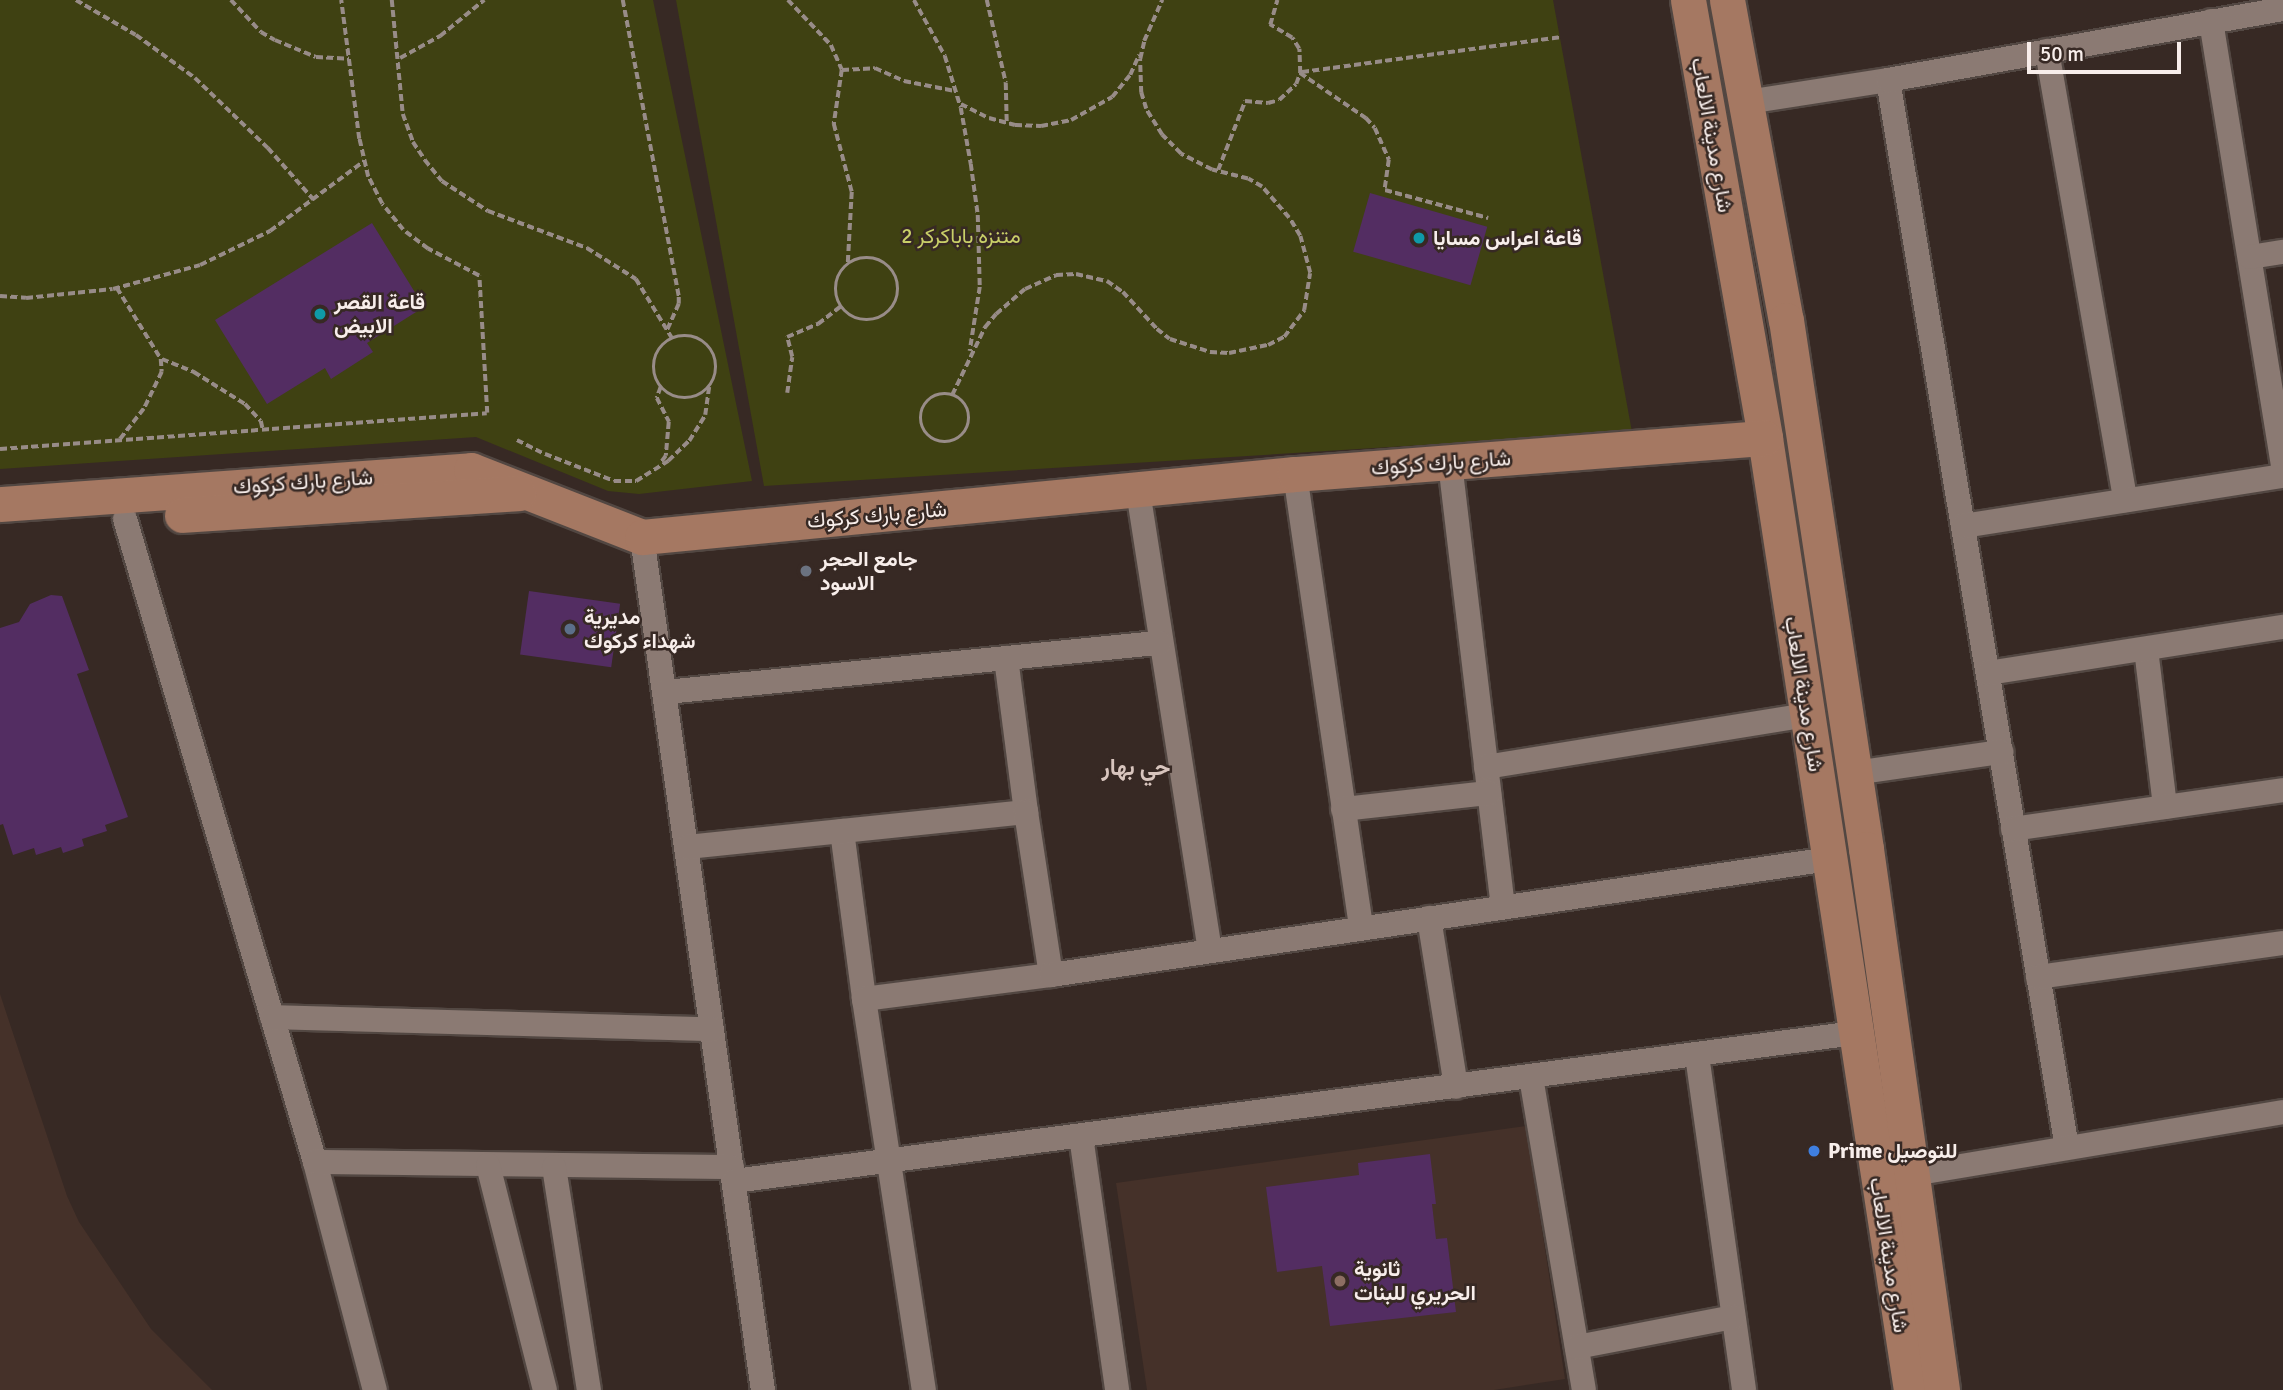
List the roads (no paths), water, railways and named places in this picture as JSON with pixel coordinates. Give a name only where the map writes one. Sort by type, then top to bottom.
[{"type":"main road","name":"شارع مدينة الالعاب","points":[[1688,0],[1765,438],[1911,1390]]},
{"type":"main road","name":"شارع مدينة الالعاب","points":[[1727,0],[1786,320],[1827,584],[1942,1390]]},
{"type":"main road","name":"شارع بارك كركوك","points":[[0,504],[471,470],[642,537],[1295,474],[1765,438]]},
{"type":"main road","points":[[0,527],[528,492]]},
{"type":"main road","points":[[1788,590],[1827,584]]},
{"type":"street","points":[[1747,102],[1888,80],[2283,9]]},
{"type":"street","points":[[2211,22],[2283,464]]},
{"type":"street","points":[[2048,51],[2125,500]]},
{"type":"street","points":[[1888,80],[2067,1147]]},
{"type":"street","points":[[2250,257],[2283,252]]},
{"type":"street","points":[[1450,463],[1503,907]]},
{"type":"street","points":[[1295,474],[1361,928]]},
{"type":"street","points":[[1963,526],[2283,476]]},
{"type":"street","points":[[1138,491],[1210,949]]},
{"type":"street","points":[[125,519],[314,1163],[375,1390]]},
{"type":"street","points":[[642,537],[763,1390]]},
{"type":"street","points":[[1987,673],[2283,627]]},
{"type":"street","points":[[666,692],[1160,643]]},
{"type":"street","points":[[2146,649],[2165,807]]},
{"type":"street","points":[[1006,658],[1051,975]]},
{"type":"street","points":[[1486,767],[1807,715]]},
{"type":"street","points":[[1855,773],[2001,752]]},
{"type":"street","points":[[2013,828],[2283,790]]},
{"type":"street","points":[[1343,809],[1489,793]]},
{"type":"street","points":[[687,847],[1026,813]]},
{"type":"street","points":[[842,831],[864,999],[924,1390]]},
{"type":"street","points":[[864,999],[1051,975],[1210,949],[1829,859]]},
{"type":"street","points":[[1429,918],[1456,1087]]},
{"type":"street","points":[[2038,977],[2283,943]]},
{"type":"street","points":[[272,1017],[712,1029]]},
{"type":"street","points":[[314,1163],[488,1165],[733,1174],[889,1161],[1855,1033]]},
{"type":"street","points":[[1697,1055],[1744,1390]]},
{"type":"street","points":[[1531,1077],[1584,1390]]},
{"type":"street","points":[[1913,1174],[2283,1112]]},
{"type":"street","points":[[1081,1136],[1117,1390]]},
{"type":"street","points":[[488,1165],[545,1390]]},
{"type":"street","points":[[554,1167],[589,1390]]},
{"type":"street","points":[[1577,1347],[1733,1317]]},
{"type":"place","name":"قاعة اعراس مسايا","points":[[1419,238]]},
{"type":"place","name":"قاعة القصر الابيض","points":[[320,314]]},
{"type":"place","name":"جامع الحجر الاسود","points":[[806,571]]},
{"type":"place","name":"مديرية شهداء كركوك","points":[[570,629]]},
{"type":"place","name":"Prime للتوصيل","points":[[1814,1151]]},
{"type":"place","name":"ثانوية الحريري للبنات","points":[[1340,1281]]},
{"type":"district","name":"حي بهار","points":[[1136,768]]},
{"type":"park label","name":"متنزه باباكركر 2","points":[[961,236]]}]
